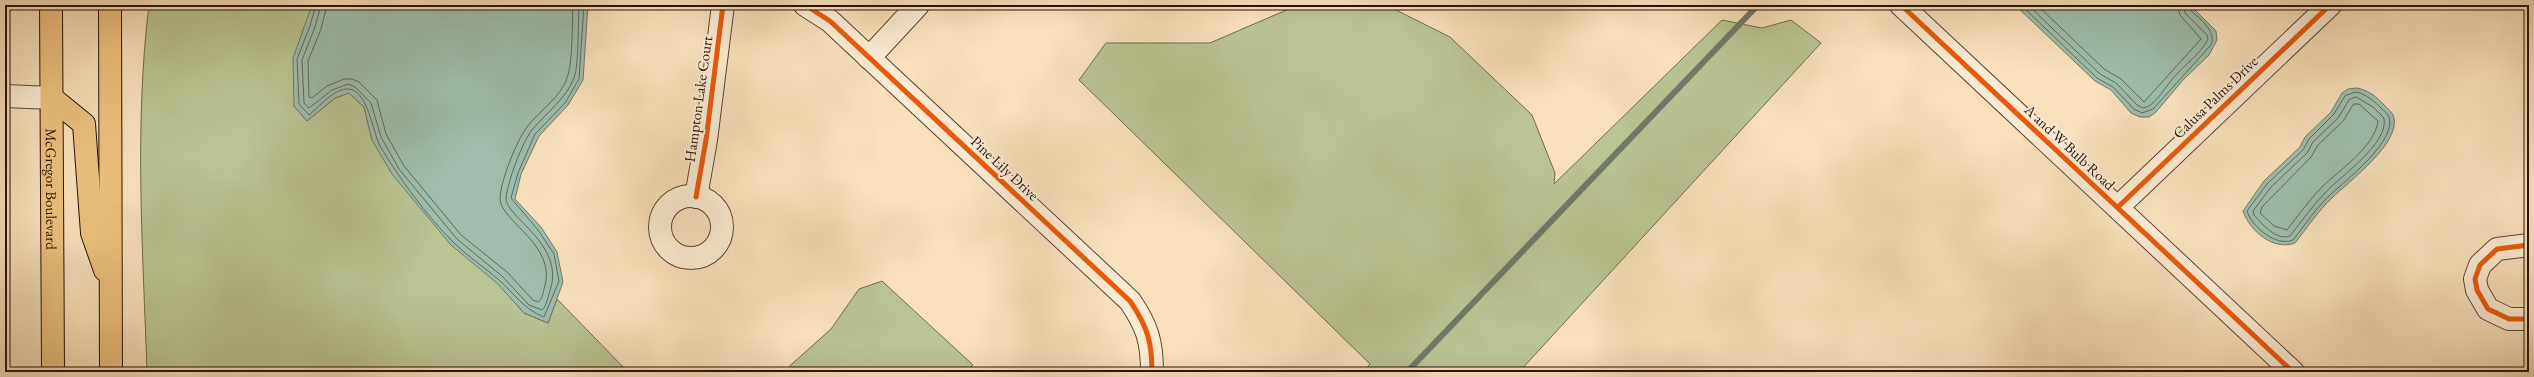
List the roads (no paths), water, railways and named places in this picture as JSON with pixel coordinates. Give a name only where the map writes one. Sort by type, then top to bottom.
[{"type":"main road","name":"McGregor Boulevard","points":[[51,5],[53,372]]},
{"type":"main road","points":[[110,5],[111,372]]},
{"type":"main road","points":[[52,98],[84,124],[92,233],[111,284]]},
{"type":"street","name":"Hampton Lake Court","points":[[696,197],[706,140],[723,5]]},
{"type":"street","name":"Pine Lily Drive","points":[[805,5],[830,21],[1130,301],[1145,322],[1152,348],[1152,372]]},
{"type":"street","points":[[869,58],[918,5]]},
{"type":"street","name":"A and W Bulb Road","points":[[1901,5],[2293,372]]},
{"type":"street","name":"Calusa Palms Drive","points":[[2118,207],[2330,5]]},
{"type":"street","points":[[5,96],[52,98]]},
{"type":"street","points":[[2529,245],[2498,249],[2480,265],[2475,279],[2477,290],[2488,309],[2509,320],[2529,319]]},
{"type":"water","points":[[312,5],[588,5],[583,80],[568,105],[539,136],[521,174],[515,199],[541,227],[557,252],[563,282],[548,323],[524,313],[497,283],[451,245],[392,174],[372,140],[364,107],[349,93],[335,98],[307,121],[294,106],[293,58]]},
{"type":"water","points":[[2015,5],[2190,5],[2216,31],[2217,40],[2209,55],[2183,80],[2156,112],[2149,117],[2140,117],[2131,113],[2111,90],[2095,81]]},
{"type":"water","points":[[2357,88],[2369,92],[2393,115],[2394,125],[2390,137],[2373,160],[2322,208],[2295,243],[2287,245],[2279,244],[2263,238],[2251,226],[2243,211],[2264,181],[2300,147],[2305,137],[2331,112],[2342,93],[2348,89]]},
{"type":"waterway","points":[[1407,372],[1758,5]]}]
